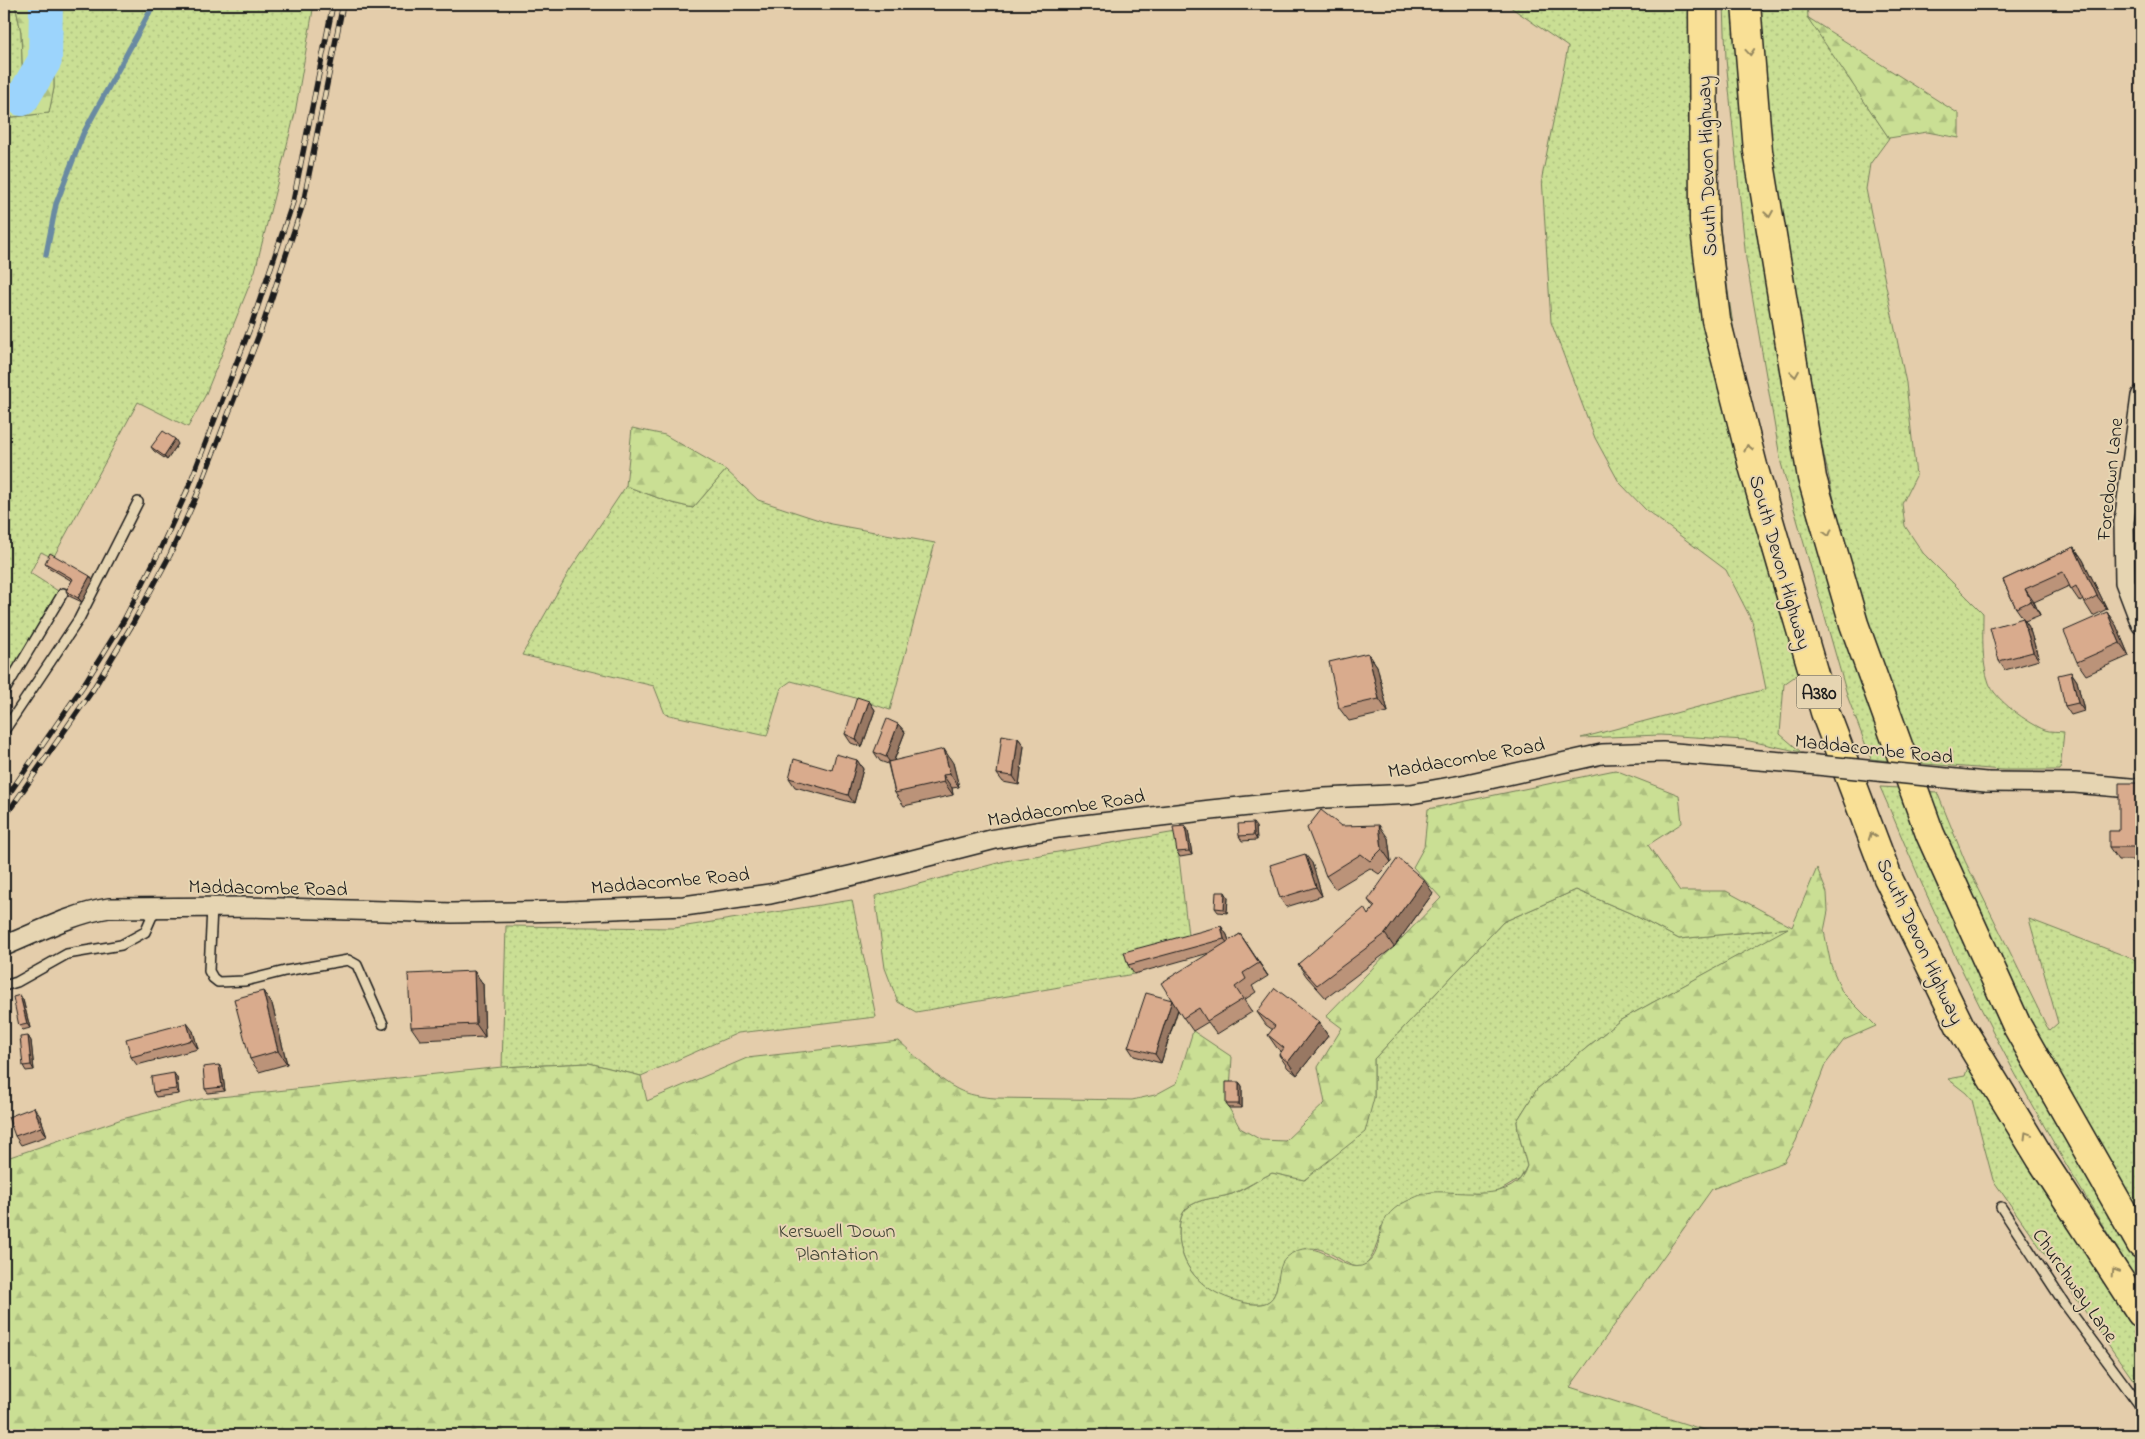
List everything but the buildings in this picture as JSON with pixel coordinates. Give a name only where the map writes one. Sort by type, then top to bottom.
[{"type":"highway","name":"South Devon Highway","points":[[1703,4],[1704,221],[1716,320],[1753,466],[1825,712],[1888,878],[1960,1026],[2041,1159],[2141,1313]]},
{"type":"highway","name":"A380","points":[[1746,4],[1758,150],[1812,478],[1854,624],[1930,834],[2017,1026],[2141,1244]]},
{"type":"street","name":"Foredown Lane","points":[[2141,396],[2124,522],[2125,582],[2141,624]]},
{"type":"street","name":"Maddacombe Road","points":[[4,946],[95,910],[212,907],[452,913],[684,906],[770,894],[995,839],[1041,831],[1325,798],[1411,794],[1467,784],[1602,754],[1663,752],[1986,782],[2075,783],[2141,789]]},
{"type":"lane","points":[[4,731],[79,619],[138,502]]},
{"type":"lane","points":[[4,692],[63,593]]},
{"type":"lane","points":[[4,986],[17,982],[67,954],[120,944],[145,932],[156,907]]},
{"type":"lane","points":[[212,907],[209,971],[218,982],[245,981],[285,971],[348,960],[357,965],[383,1024]]},
{"type":"lane","name":"Churchway Lane","points":[[2001,1207],[2064,1302],[2141,1407]]},
{"type":"green space","points":[[4,4],[15,4],[21,32],[23,85],[4,94]]},
{"type":"green space","points":[[15,4],[53,4],[54,88],[49,113],[4,118],[4,94],[23,84],[21,32]]},
{"type":"green space","points":[[53,4],[314,4],[295,113],[255,271],[205,396],[188,427],[138,402],[53,558],[41,552],[30,573],[58,591],[4,683],[4,118],[49,113],[54,88]]},
{"type":"green space","points":[[1506,4],[1703,4],[1715,174],[1729,301],[1752,425],[1804,670],[1784,684],[1780,734],[1801,752],[1745,740],[1660,735],[1581,738],[1766,689],[1752,621],[1726,570],[1646,510],[1619,482],[1595,438],[1551,322],[1542,177],[1568,47]]},
{"type":"green space","points":[[1724,4],[1735,4],[1758,232],[1795,462],[1855,664],[1891,761],[1871,759],[1848,698],[1781,463],[1746,259],[1726,59]]},
{"type":"green space","points":[[1759,4],[1807,4],[1808,17],[1889,138],[1870,164],[1866,189],[1906,383],[1916,476],[1902,504],[1905,526],[1923,553],[1983,613],[1986,675],[1992,690],[2013,710],[2038,727],[2047,731],[2064,732],[2060,770],[2003,770],[1913,763],[1864,610],[1837,513],[1814,411],[1770,154]]},
{"type":"green space","points":[[1807,17],[1959,114],[1959,138],[1927,132],[1889,138]]},
{"type":"green space","points":[[632,428],[665,435],[726,470],[693,508],[672,503],[626,486]]},
{"type":"green space","points":[[726,470],[758,500],[831,524],[935,543],[890,710],[852,697],[791,681],[781,688],[767,736],[665,714],[654,686],[522,655],[570,570],[626,486],[672,503],[693,508]]},
{"type":"green space","points":[[2141,480],[2141,541],[2136,505]]},
{"type":"green space","name":"Kerswell Down Plantation","points":[[1615,770],[1679,795],[1682,823],[1648,845],[1680,891],[1726,891],[1792,927],[1817,868],[1827,893],[1828,911],[1824,931],[1831,965],[1842,992],[1876,1026],[1844,1040],[1825,1065],[1796,1141],[1784,1162],[1712,1189],[1570,1387],[1720,1435],[4,1435],[4,1159],[122,1119],[201,1099],[502,1067],[589,1063],[641,1076],[647,1101],[747,1058],[899,1041],[949,1085],[970,1094],[995,1098],[1132,1100],[1155,1095],[1177,1083],[1193,1031],[1232,1057],[1229,1108],[1240,1128],[1261,1140],[1285,1141],[1325,1103],[1318,1067],[1342,1028],[1326,1016],[1441,898],[1413,867],[1424,847],[1428,809]],"holes":[[[1576,890],[1630,913],[1679,939],[1788,928],[1619,1021],[1537,1089],[1517,1121],[1527,1166],[1521,1178],[1511,1186],[1499,1191],[1486,1193],[1432,1192],[1407,1201],[1395,1208],[1387,1216],[1372,1258],[1366,1264],[1357,1267],[1348,1265],[1319,1251],[1308,1249],[1297,1251],[1282,1263],[1273,1297],[1268,1302],[1261,1304],[1242,1302],[1220,1295],[1194,1275],[1183,1257],[1180,1246],[1180,1224],[1182,1214],[1186,1209],[1202,1200],[1232,1194],[1272,1173],[1304,1180],[1365,1132],[1374,1098],[1374,1059],[1503,922]]]},
{"type":"green space","points":[[1880,787],[1899,788],[2124,1237],[2141,1261],[2141,1286],[2058,1151],[1982,1011],[1921,883]]},
{"type":"green space","points":[[1922,791],[1937,792],[1965,861],[2049,1031],[2058,1023],[2029,919],[2141,962],[2141,1222],[2048,1064]]},
{"type":"green space","points":[[1176,832],[1188,935],[1131,961],[1134,974],[916,1012],[898,1002],[885,968],[875,896],[1005,861]]},
{"type":"green space","points":[[1576,890],[1630,913],[1679,939],[1789,928],[1619,1021],[1537,1089],[1517,1121],[1527,1166],[1520,1179],[1501,1190],[1489,1194],[1431,1193],[1381,1227],[1375,1251],[1367,1263],[1359,1267],[1350,1265],[1318,1249],[1305,1249],[1293,1254],[1285,1261],[1281,1269],[1274,1295],[1270,1301],[1262,1304],[1239,1302],[1227,1298],[1216,1293],[1197,1278],[1184,1259],[1181,1247],[1180,1224],[1186,1209],[1202,1200],[1237,1192],[1272,1173],[1305,1180],[1374,1098],[1374,1059],[1503,922]]},
{"type":"green space","points":[[852,900],[876,1017],[738,1033],[641,1076],[589,1063],[502,1067],[506,926],[674,928]]},
{"type":"green space","points":[[1971,1058],[2007,1099],[2141,1322],[2141,1391],[1993,1180],[1972,1100],[1948,1079],[1965,1076]]},
{"type":"waterway","points":[[22,99],[45,60],[46,4]]},
{"type":"waterway","points":[[46,255],[56,204],[83,134],[154,4]]},
{"type":"waterway","points":[[4,101],[22,99]]},
{"type":"railway","points":[[4,801],[83,686],[124,620],[160,550],[187,491],[252,323],[293,202],[333,4]]},
{"type":"railway","points":[[4,818],[92,691],[132,625],[170,555],[197,495],[262,327],[303,204],[343,4]]}]
